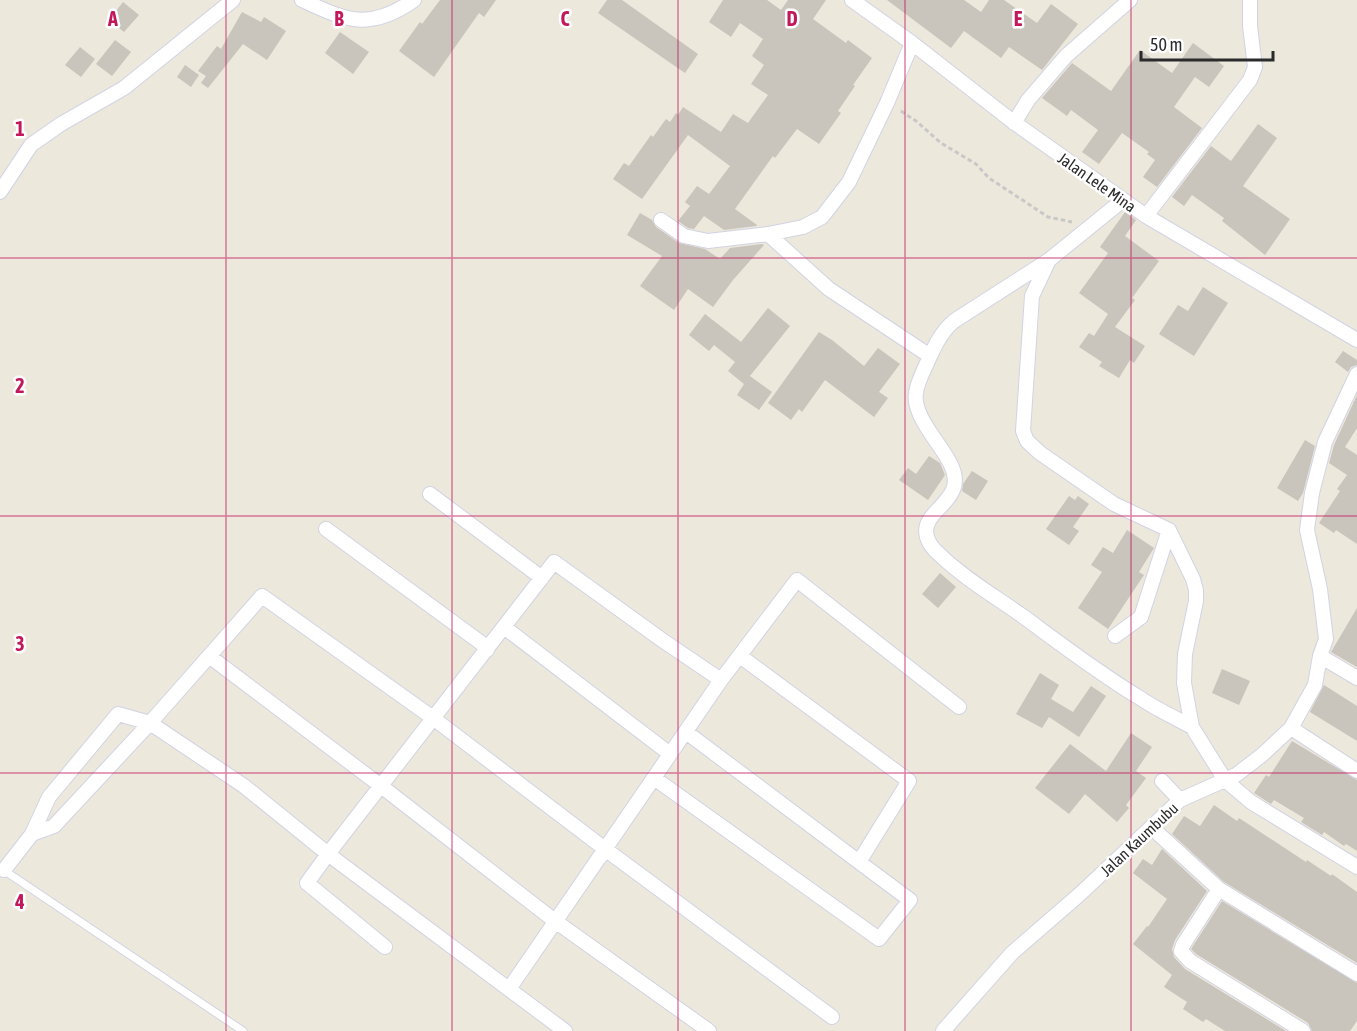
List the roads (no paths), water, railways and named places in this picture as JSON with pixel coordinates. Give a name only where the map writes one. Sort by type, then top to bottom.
[{"type":"street","points":[[0,192],[31,145],[61,124],[124,88],[233,0]]},
{"type":"street","points":[[302,0],[339,16],[364,21],[386,16],[414,0]]},
{"type":"street","name":"Jalan Lele Mina","points":[[852,0],[912,43],[1014,123],[1146,216],[1356,337]]},
{"type":"street","points":[[1014,123],[1028,100],[1066,56],[1130,0]]},
{"type":"street","points":[[1146,216],[1250,80],[1255,67],[1250,26],[1250,0]]},
{"type":"street","points":[[661,220],[684,236],[700,240],[768,234],[803,227],[822,217],[849,182],[887,103],[912,43]]},
{"type":"street","points":[[1123,200],[1049,260],[945,328],[930,356],[915,394],[918,408],[928,429],[950,463],[956,477],[953,492],[929,521],[926,535],[932,547],[942,557],[985,590],[1140,699],[1192,727]]},
{"type":"street","points":[[768,234],[829,289],[930,356]]},
{"type":"street","points":[[1049,260],[1032,296],[1023,431],[1028,441],[1040,453],[1114,504],[1169,530],[1196,590],[1184,673],[1192,727],[1225,780],[1251,802],[1357,867]]},
{"type":"street","name":"Jalan Kaumbubu","points":[[943,1031],[1012,953],[1080,894],[1180,800],[1236,776],[1262,756],[1291,728],[1315,685],[1320,656],[1326,639],[1325,617],[1307,531],[1312,493],[1325,442],[1357,374]]},
{"type":"street","points":[[430,495],[542,578]]},
{"type":"street","points":[[326,529],[488,648]]},
{"type":"street","points":[[1115,636],[1141,617],[1169,530]]},
{"type":"street","points":[[384,946],[307,883],[554,562],[721,680]]},
{"type":"street","points":[[509,988],[721,680],[797,580],[959,707]]},
{"type":"street","points":[[32,834],[54,826],[150,723],[262,596],[433,718],[832,1017]]},
{"type":"street","points":[[504,627],[670,754]]},
{"type":"street","points":[[209,656],[555,921],[709,1031]]},
{"type":"street","points":[[740,656],[909,781],[859,862]]},
{"type":"street","points":[[1320,656],[1357,678]]},
{"type":"street","points":[[2,869],[32,834],[49,797],[118,714],[150,723],[244,786],[328,854],[565,1031]]},
{"type":"street","points":[[1291,728],[1357,771]]},
{"type":"street","points":[[654,778],[879,939],[910,900],[686,732]]},
{"type":"street","points":[[1162,781],[1180,800]]},
{"type":"street","points":[[1151,827],[1219,890],[1357,974]]},
{"type":"street","points":[[1219,890],[1181,951],[1190,962],[1303,1031]]},
{"type":"lane","points":[[2,869],[243,1031]]}]
